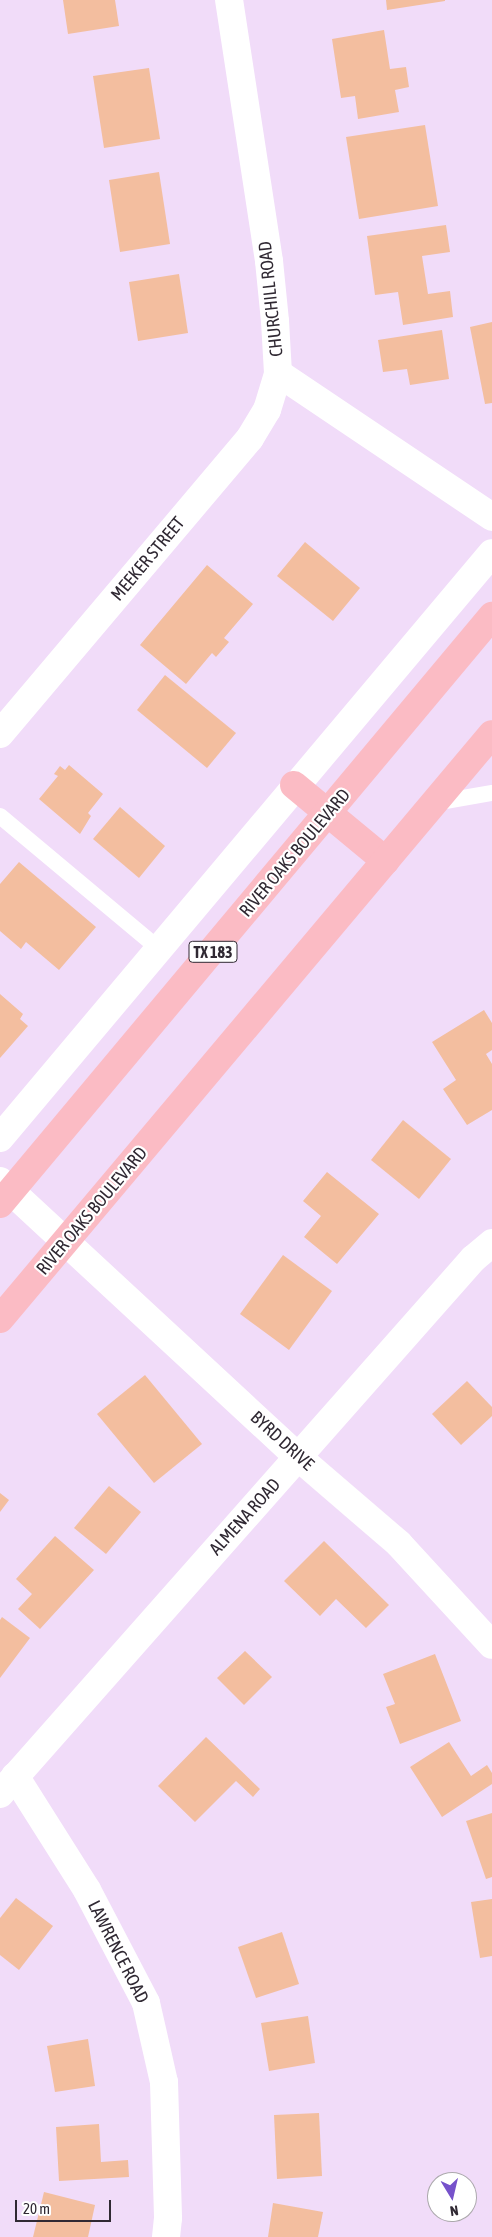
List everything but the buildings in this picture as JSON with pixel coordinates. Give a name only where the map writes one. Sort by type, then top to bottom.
[{"type":"main road","name":"RIVER OAKS BOULEVARD","points":[[3,1192],[327,815],[492,616]]},
{"type":"main road","name":"RIVER OAKS BOULEVARD","points":[[0,1319],[492,734]]},
{"type":"main road","points":[[294,785],[327,815],[386,860]]},
{"type":"street","name":"CHURCHILL ROAD","points":[[229,0],[269,261],[278,373],[492,517]]},
{"type":"street","name":"MEEKER STREET","points":[[0,734],[250,438],[267,410],[278,373]]},
{"type":"street","points":[[0,1138],[294,785],[492,553]]},
{"type":"street","name":"BYRD DRIVE","points":[[3,1192],[66,1242],[298,1457],[399,1544],[492,1645]]},
{"type":"street","name":"ALMENA ROAD","points":[[8,1785],[473,1259],[492,1243]]},
{"type":"street","name":"LAWRENCE ROAD","points":[[8,1785],[87,1890],[146,2003],[164,2082],[166,2237]]},
{"type":"lane","points":[[434,803],[492,793]]},
{"type":"lane","points":[[0,816],[158,948]]}]
